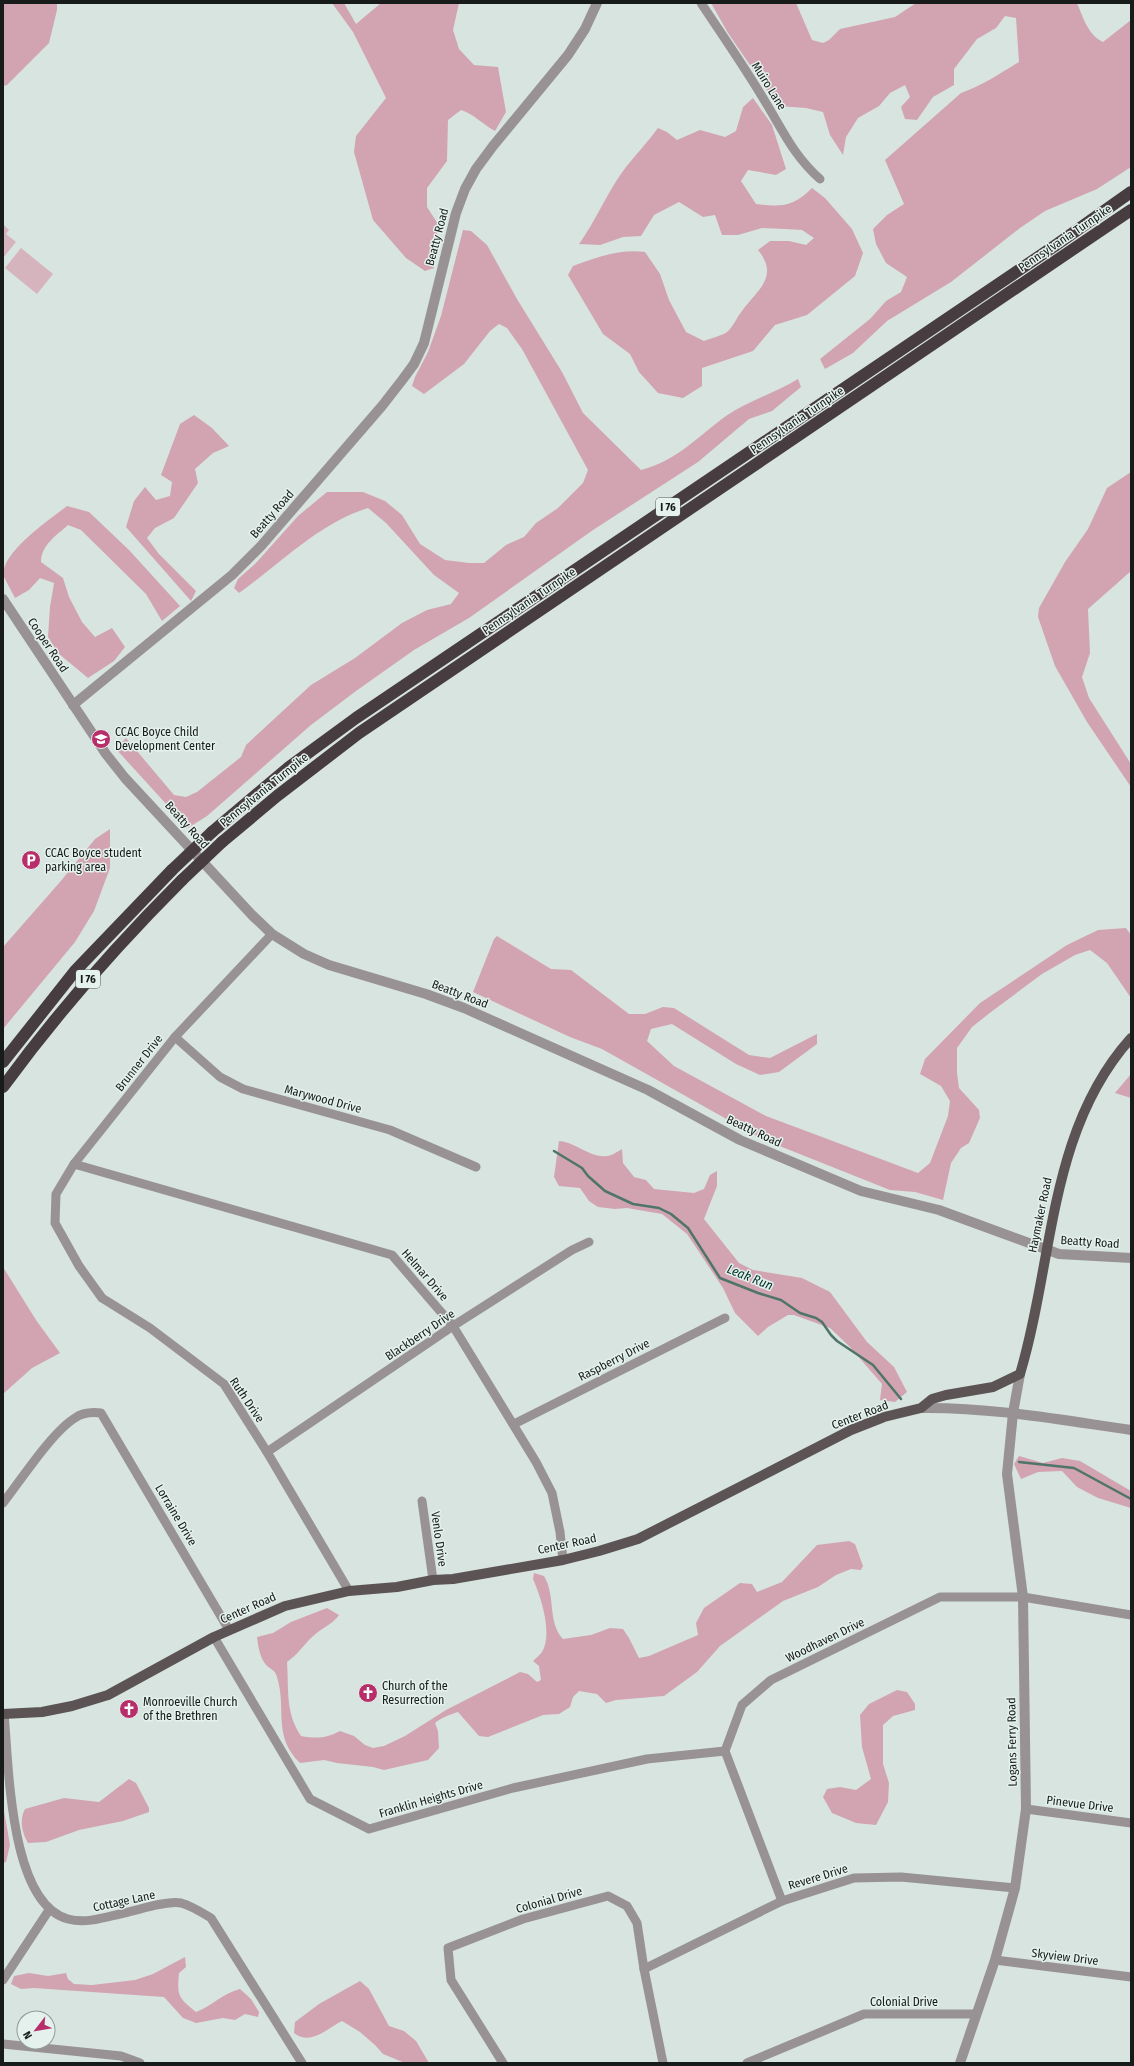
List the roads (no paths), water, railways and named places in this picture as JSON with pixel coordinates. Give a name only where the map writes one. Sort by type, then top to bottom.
[{"type":"highway","name":"Pennsylvania Turnpike","points":[[3,1062],[75,971],[172,870],[212,832],[289,767],[356,718],[1056,245],[1131,192]]},
{"type":"highway","name":"Pennsylvania Turnpike","points":[[3,1087],[47,1028],[95,970],[182,880],[222,842],[277,796],[372,725],[1131,210]]},
{"type":"main road","name":"Haymaker Road","points":[[1020,1374],[1031,1337],[1046,1250],[1061,1181],[1087,1102],[1108,1066],[1131,1038]]},
{"type":"main road","points":[[921,1408],[932,1399],[960,1392],[993,1387],[1020,1374]]},
{"type":"main road","name":"Center Road","points":[[4,1714],[49,1710],[72,1706],[108,1694],[214,1637],[285,1606],[349,1591],[397,1587],[433,1580],[453,1579],[563,1560],[638,1539],[851,1430],[884,1417],[921,1408]]},
{"type":"street","name":"Beatty Road","points":[[597,3],[585,29],[568,55],[493,146],[476,169],[465,189],[456,212],[424,343],[414,364],[399,385],[261,546],[242,566],[73,705],[106,754],[125,778],[226,887],[272,934],[304,954],[329,965],[426,994],[471,1011],[648,1090],[740,1140],[830,1179],[868,1193],[939,1210],[1059,1254],[1131,1258]]},
{"type":"street","name":"Muiro Lane","points":[[701,3],[766,102],[791,147],[804,165],[820,179]]},
{"type":"street","name":"Cooper Road","points":[[3,599],[73,705]]},
{"type":"street","name":"Brunner Drive","points":[[55,1223],[56,1194],[74,1164],[175,1037],[272,934]]},
{"type":"street","name":"Marywood Drive","points":[[175,1037],[220,1077],[243,1089],[390,1130],[476,1167]]},
{"type":"street","name":"Helmar Drive","points":[[74,1164],[392,1255],[454,1326],[536,1462],[552,1492],[560,1532],[563,1560]]},
{"type":"street","name":"Ruth Drive","points":[[55,1223],[79,1266],[102,1298],[150,1328],[224,1384],[267,1452],[349,1591]]},
{"type":"street","name":"Blackberry Drive","points":[[267,1452],[454,1326],[572,1250],[589,1242]]},
{"type":"street","name":"Raspberry Drive","points":[[514,1424],[725,1318]]},
{"type":"street","name":"Haymaker Road","points":[[1014,1413],[1020,1374]]},
{"type":"street","name":"Center Road","points":[[921,1408],[959,1407],[1014,1413],[1131,1430]]},
{"type":"street","name":"Lorraine Drive","points":[[3,1503],[54,1438],[75,1418],[88,1412],[101,1413],[230,1630]]},
{"type":"street","name":"Logans Ferry Road","points":[[960,2063],[995,1960],[1015,1888],[1026,1809],[1023,1597],[1007,1474],[1014,1413]]},
{"type":"street","name":"Venlo Drive","points":[[422,1501],[433,1580]]},
{"type":"street","name":"Woodhaven Drive","points":[[725,1751],[742,1705],[771,1680],[940,1597],[1023,1597],[1131,1615]]},
{"type":"street","name":"Franklin Heights Drive","points":[[214,1637],[310,1799],[369,1829],[513,1788],[647,1759],[725,1751]]},
{"type":"street","name":"Cottage Lane","points":[[4,1714],[14,1830],[30,1879],[38,1897],[49,1910],[67,1919],[87,1921],[157,1906],[179,1903],[196,1908],[211,1918],[302,2063]]},
{"type":"street","points":[[725,1751],[782,1902]]},
{"type":"street","name":"Pinevue Drive","points":[[1026,1809],[1131,1823]]},
{"type":"street","name":"Revere Drive","points":[[644,1970],[782,1902],[854,1878],[900,1877],[1015,1888]]},
{"type":"street","name":"Colonial Drive","points":[[503,2063],[451,1980],[448,1948],[523,1919],[608,1896],[627,1906],[637,1923],[644,1970],[663,2063]]},
{"type":"street","points":[[3,1980],[49,1910]]},
{"type":"street","name":"Skyview Drive","points":[[995,1960],[1131,1977]]},
{"type":"street","name":"Colonial Drive","points":[[747,2063],[864,2014],[976,2014]]},
{"type":"street","points":[[3,2044],[121,2056],[140,2063]]},
{"type":"waterway","name":"Leak Run","points":[[554,1151],[582,1168],[588,1176],[605,1191],[633,1204],[659,1208],[671,1214],[688,1228],[720,1278],[758,1293],[781,1300],[800,1313],[816,1318],[822,1322],[837,1341],[873,1365],[901,1399]]},
{"type":"waterway","name":"Leak Run","points":[[1019,1462],[1074,1468],[1131,1499]]},
{"type":"place","name":"CCAC Boyce Child Development Center","points":[[101,739]]},
{"type":"place","name":"CCAC Boyce student parking area","points":[[31,860]]},
{"type":"place","name":"Church of the Resurrection","points":[[368,1693]]},
{"type":"place","name":"Monroeville Church of the Brethren","points":[[129,1709]]}]
